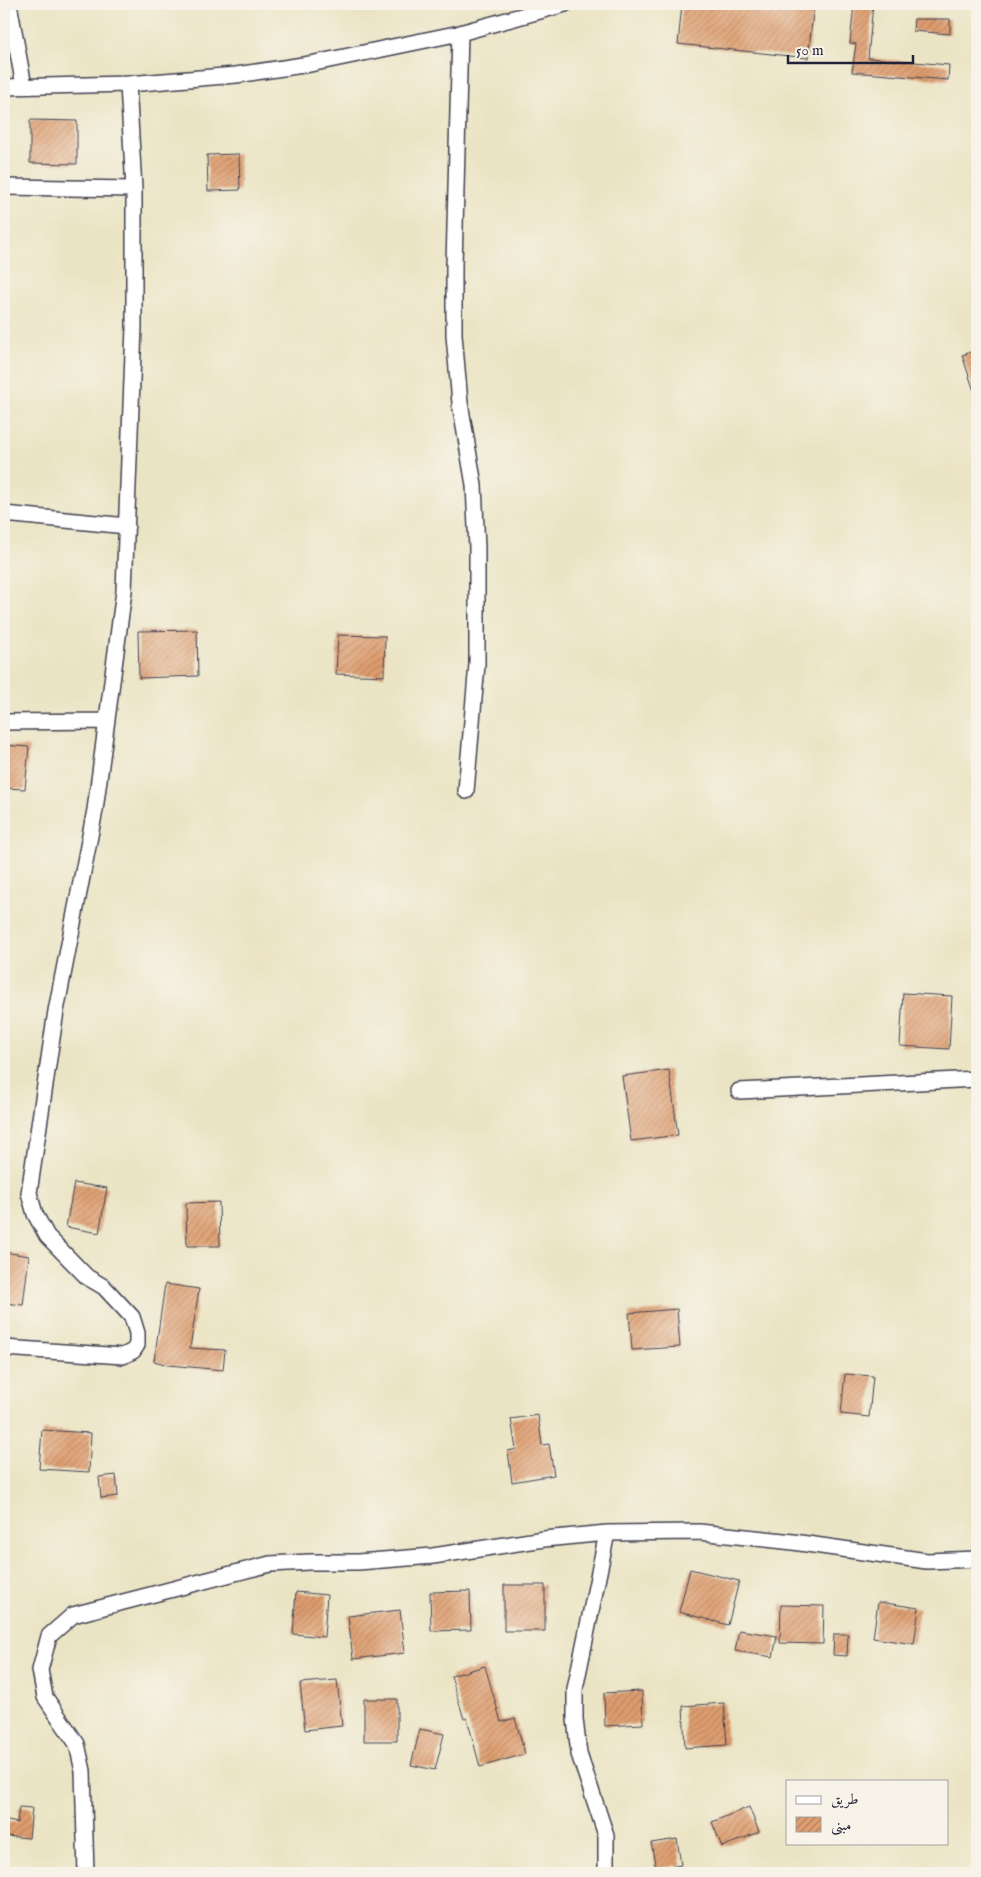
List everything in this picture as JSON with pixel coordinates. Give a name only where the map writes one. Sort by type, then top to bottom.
[{"type":"street","points":[[9,4],[24,86]]},
{"type":"street","points":[[4,87],[128,84],[236,75],[310,64],[460,33],[565,4]]},
{"type":"street","points":[[460,33],[454,257],[454,335],[460,403],[474,485],[478,548],[477,664],[466,791]]},
{"type":"street","points":[[4,1348],[122,1356],[133,1351],[136,1346],[137,1333],[132,1317],[104,1287],[87,1277],[47,1236],[35,1214],[29,1192],[56,1011],[95,810],[124,591],[128,526],[134,327],[134,189],[128,84]]},
{"type":"street","points":[[4,188],[134,189]]},
{"type":"street","points":[[4,514],[128,526]]},
{"type":"street","points":[[4,722],[106,721]]},
{"type":"street","points":[[739,1091],[977,1079]]},
{"type":"street","points":[[86,1873],[83,1771],[78,1744],[45,1697],[40,1670],[49,1636],[73,1614],[270,1564],[358,1562],[424,1557],[544,1539],[607,1534],[698,1532],[793,1542],[927,1561],[977,1559]]},
{"type":"street","points":[[606,1873],[606,1835],[579,1754],[575,1719],[575,1689],[607,1534]]},
{"type":"building","points":[[682,4],[814,4],[808,58],[678,44]]},
{"type":"building","points":[[854,4],[873,4],[868,58],[949,65],[948,80],[852,72],[856,44],[850,43]]},
{"type":"building","points":[[914,19],[950,19],[950,34],[913,31]]},
{"type":"building","points":[[30,120],[77,121],[77,164],[30,163]]},
{"type":"building","points":[[239,154],[240,190],[208,191],[207,155]]},
{"type":"building","points":[[977,350],[977,393],[975,394],[962,355]]},
{"type":"building","points":[[197,630],[198,676],[139,678],[138,631]]},
{"type":"building","points":[[338,635],[385,636],[384,676],[336,674]]},
{"type":"building","points":[[4,745],[29,747],[25,789],[4,788]]},
{"type":"building","points":[[903,993],[952,996],[949,1049],[900,1046]]},
{"type":"building","points":[[669,1070],[678,1135],[631,1141],[622,1076]]},
{"type":"building","points":[[74,1183],[107,1188],[99,1233],[66,1227]]},
{"type":"building","points":[[219,1202],[220,1246],[187,1246],[186,1203]]},
{"type":"building","points":[[4,1252],[29,1256],[23,1305],[4,1303]]},
{"type":"building","points":[[165,1284],[199,1289],[190,1348],[225,1350],[223,1370],[168,1365],[154,1361]]},
{"type":"building","points":[[677,1309],[680,1347],[632,1350],[629,1313]]},
{"type":"building","points":[[845,1374],[873,1376],[869,1417],[841,1414]]},
{"type":"building","points":[[538,1415],[542,1445],[549,1444],[554,1475],[512,1482],[508,1451],[516,1449],[511,1419]]},
{"type":"building","points":[[42,1430],[91,1433],[89,1472],[39,1469]]},
{"type":"building","points":[[116,1475],[118,1496],[101,1498],[99,1477]]},
{"type":"building","points":[[690,1569],[739,1581],[728,1625],[679,1612]]},
{"type":"building","points":[[504,1585],[545,1585],[545,1631],[504,1631]]},
{"type":"building","points":[[470,1591],[471,1630],[431,1631],[430,1592]]},
{"type":"building","points":[[296,1592],[327,1595],[324,1637],[293,1634]]},
{"type":"building","points":[[878,1602],[919,1608],[914,1644],[873,1638]]},
{"type":"building","points":[[781,1605],[824,1606],[823,1644],[780,1643]]},
{"type":"building","points":[[400,1610],[405,1653],[353,1659],[348,1616]]},
{"type":"building","points":[[739,1630],[777,1636],[773,1657],[735,1651]]},
{"type":"building","points":[[834,1634],[848,1634],[847,1656],[833,1655]]},
{"type":"building","points":[[485,1666],[501,1722],[515,1718],[525,1754],[480,1767],[467,1718],[464,1719],[451,1676]]},
{"type":"building","points":[[337,1680],[342,1726],[305,1730],[300,1683]]},
{"type":"building","points":[[642,1691],[643,1724],[605,1726],[604,1693]]},
{"type":"building","points":[[364,1699],[397,1699],[397,1741],[364,1741]]},
{"type":"building","points":[[724,1703],[727,1745],[685,1748],[683,1706]]},
{"type":"building","points":[[420,1729],[444,1734],[435,1770],[411,1765]]},
{"type":"building","points":[[19,1807],[32,1808],[29,1838],[4,1836],[4,1820],[17,1823]]},
{"type":"building","points":[[749,1807],[759,1832],[722,1847],[712,1822]]},
{"type":"building","points":[[677,1839],[681,1865],[656,1869],[651,1843]]}]
